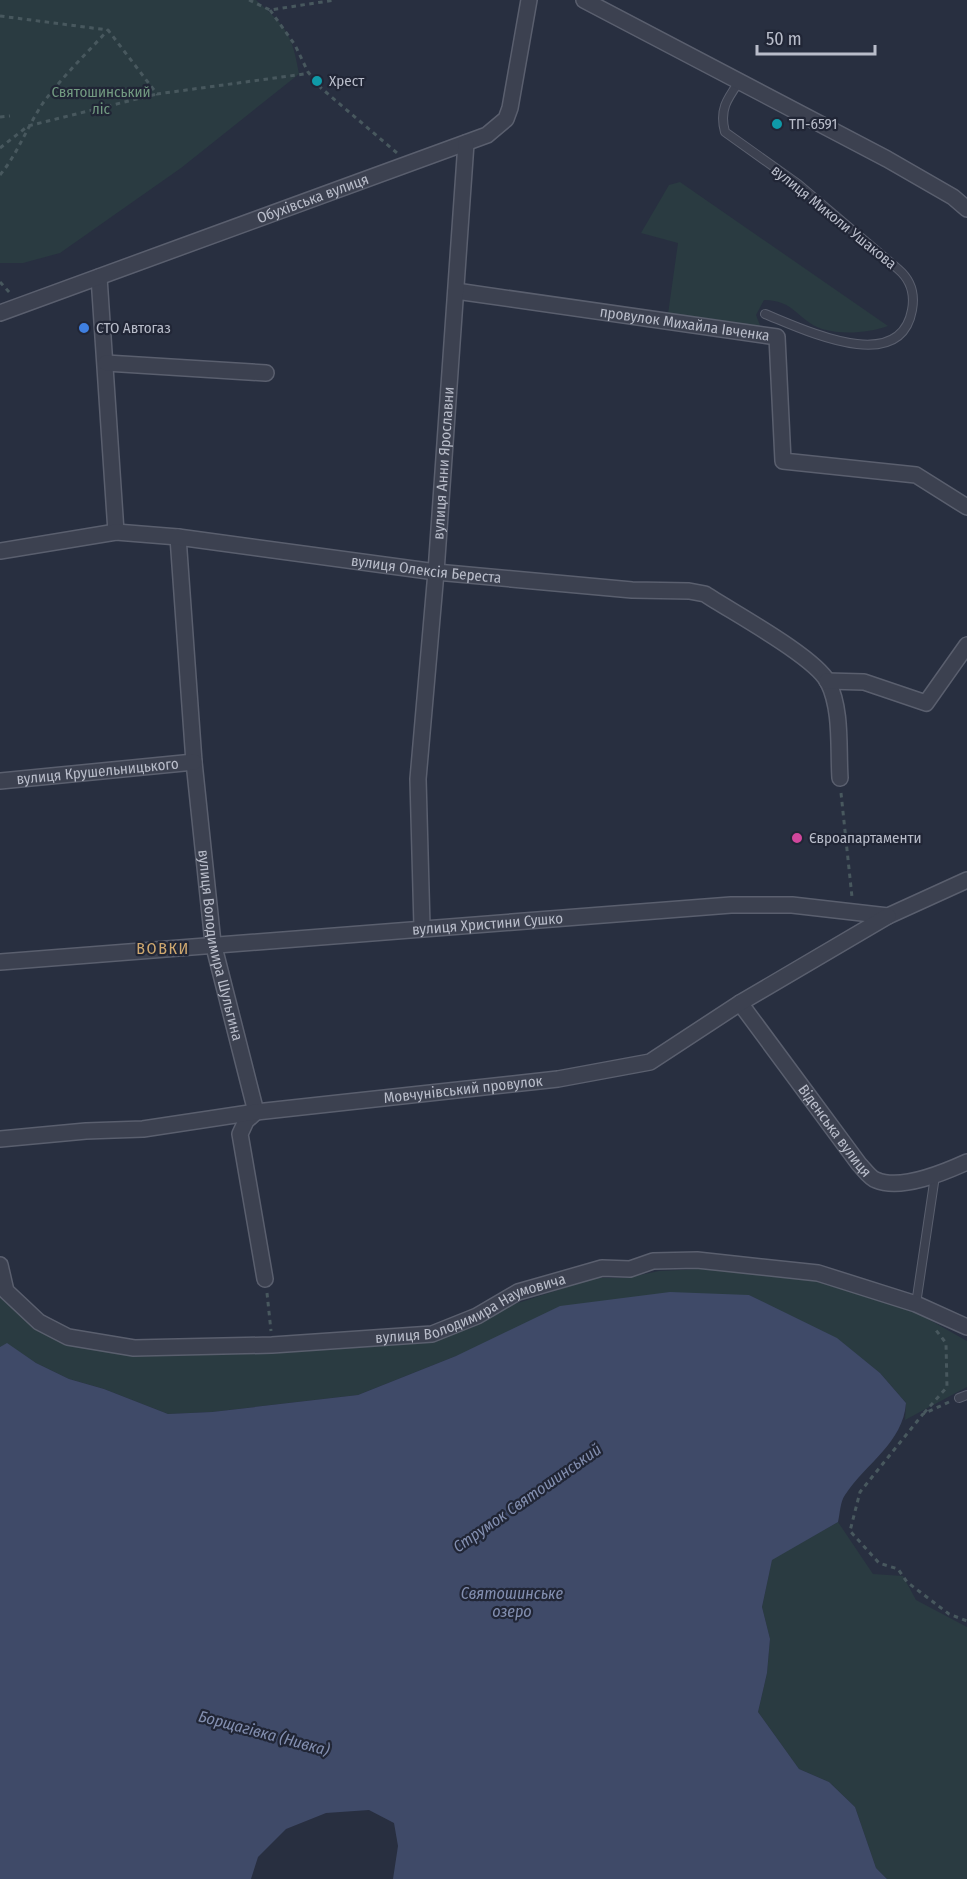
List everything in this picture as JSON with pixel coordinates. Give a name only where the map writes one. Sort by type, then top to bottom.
[{"type":"street","name":"Обухівська вулиця","points":[[0,313],[407,166],[498,129],[506,119],[529,0]]},
{"type":"street","points":[[584,0],[886,159],[953,197],[967,209]]},
{"type":"street","name":"вулиця Анни Ярославни","points":[[422,927],[417,779],[436,572],[466,143]]},
{"type":"street","points":[[99,277],[116,532]]},
{"type":"street","name":"провулок Михайла Івченка","points":[[456,291],[777,337],[783,461],[916,474],[967,507]]},
{"type":"street","points":[[106,363],[266,373]]},
{"type":"street","name":"вулиця Олексія Береста","points":[[0,551],[116,532],[178,537],[436,572],[705,594],[811,663],[827,681],[836,709],[840,778]]},
{"type":"street","name":"вулиця Володимира Шульгина","points":[[178,537],[194,762],[213,943],[256,1112]]},
{"type":"street","points":[[827,681],[864,682],[926,703],[967,645]]},
{"type":"street","name":"вулиця Крушельницького","points":[[0,781],[194,762]]},
{"type":"street","name":"вулиця Христини Сушко","points":[[0,962],[213,943],[730,905],[792,905],[853,914],[888,916],[967,880]]},
{"type":"street","name":"Мовчунівський провулок","points":[[0,1139],[86,1131],[143,1129],[256,1112],[558,1079],[650,1062],[740,1003],[888,916]]},
{"type":"street","name":"Віденська вулиця","points":[[740,1003],[859,1164],[875,1180],[891,1184],[935,1176],[967,1162]]},
{"type":"street","points":[[256,1112],[246,1121],[240,1134],[265,1279]]},
{"type":"street","name":"вулиця Володимира Наумовича","points":[[0,1265],[6,1291],[39,1322],[68,1337],[134,1348],[272,1345],[432,1334],[477,1316],[518,1292],[602,1268],[630,1269],[653,1261],[697,1260],[818,1272],[916,1304],[967,1327]]},
{"type":"lane","name":"вулиця Миколи Ушакова","points":[[739,82],[723,104],[722,120],[725,132],[798,184],[904,274],[915,296],[910,323],[897,339],[873,345],[817,337],[765,314]]},
{"type":"lane","points":[[777,337],[782,321]]},
{"type":"lane","points":[[916,1304],[935,1176]]},
{"type":"path","points":[[249,0],[270,10],[295,45],[308,72],[321,88],[400,156],[407,166]]},
{"type":"path","points":[[270,10],[335,0]]},
{"type":"path","points":[[0,16],[108,30],[157,94]]},
{"type":"path","points":[[0,175],[15,156],[28,126],[44,102],[108,30]]},
{"type":"path","points":[[0,148],[28,126],[157,94],[304,74]]},
{"type":"path","points":[[0,117],[10,116]]},
{"type":"path","points":[[840,778],[853,914]]},
{"type":"path","points":[[265,1279],[272,1345]]},
{"type":"path","points":[[934,1327],[946,1343],[947,1387],[861,1492],[849,1531],[879,1563],[898,1569],[908,1582],[949,1614],[967,1621]]},
{"type":"path","points":[[923,1414],[963,1396]]},
{"type":"green space","name":"Святошинський ліс","points":[[0,0],[256,0],[281,24],[286,32],[294,49],[299,74],[181,168],[60,253],[23,263],[0,263]]},
{"type":"green space","points":[[680,182],[888,326],[855,332],[830,331],[807,321],[783,303],[764,300],[756,315],[761,328],[668,314],[678,243],[641,233],[669,185]]},
{"type":"green space","points":[[701,1269],[813,1279],[912,1310],[967,1341],[967,1387],[905,1420],[906,1403],[880,1373],[836,1338],[749,1295],[456,1356],[358,1395],[212,1412],[168,1414],[104,1389],[69,1379],[36,1363],[7,1344],[0,1347],[0,1287],[23,1318],[57,1338],[272,1351],[437,1340],[475,1326],[503,1308],[595,1278],[626,1278],[659,1271]]},
{"type":"green space","points":[[838,1522],[873,1574],[903,1576],[916,1600],[967,1627],[967,1879],[887,1879],[876,1868],[855,1807],[829,1782],[799,1769],[758,1712],[767,1673],[770,1639],[762,1607],[772,1559]]},
{"type":"water","name":"Святошинське озеро","points":[[670,1292],[749,1295],[837,1338],[880,1373],[906,1403],[898,1430],[891,1441],[843,1498],[838,1522],[772,1560],[762,1607],[770,1639],[767,1673],[758,1712],[799,1769],[829,1782],[855,1807],[876,1868],[887,1879],[393,1879],[398,1846],[394,1823],[369,1810],[326,1813],[286,1829],[258,1857],[251,1879],[0,1879],[0,1347],[7,1343],[36,1363],[69,1379],[104,1389],[168,1414],[212,1412],[358,1395],[456,1356],[560,1306]]},
{"type":"place","name":"Хрест","points":[[317,81]]},
{"type":"place","name":"ТП-6591","points":[[777,124]]},
{"type":"place","name":"СТО Автогаз","points":[[84,328]]},
{"type":"place","name":"Євроапартаменти","points":[[797,838]]},
{"type":"district","name":"ВОВКИ","points":[[163,948]]},
{"type":"water label","name":"Струмок Святошинський","points":[[527,1498]]},
{"type":"water label","name":"Борщагівка (Нивка)","points":[[264,1733]]}]
